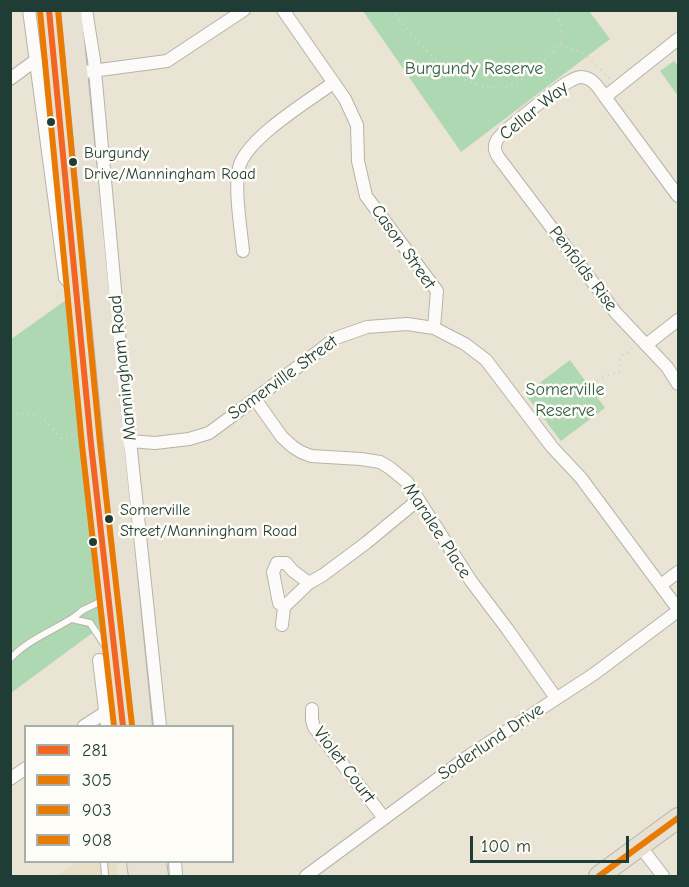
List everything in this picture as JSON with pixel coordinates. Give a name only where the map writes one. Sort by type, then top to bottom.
[{"type":"main road","name":"Manningham Road","points":[[71,10],[86,72],[123,448],[122,712]]},
{"type":"main road","name":"Manningham Road","points":[[50,18],[45,64],[76,290],[87,445],[107,592],[107,660],[122,712],[141,725]]},
{"type":"main road","points":[[87,445],[123,448]]},
{"type":"main road","points":[[599,876],[678,818]]},
{"type":"street","name":"Manningham Road","points":[[29,10],[34,41],[45,64]]},
{"type":"street","name":"Manningham Road","points":[[86,72],[87,10]]},
{"type":"street","points":[[10,79],[45,64],[86,72],[168,61],[244,10]]},
{"type":"street","name":"Cason Street","points":[[283,10],[345,99],[357,125],[358,161],[366,196],[436,291],[434,328]]},
{"type":"street","name":"Manningham Road","points":[[34,41],[50,18]]},
{"type":"street","points":[[605,97],[678,39]]},
{"type":"street","name":"Cellar Way","points":[[495,148],[495,142],[500,136],[580,77],[592,81],[678,196]]},
{"type":"street","points":[[243,251],[237,191],[240,165],[252,145],[268,130],[333,83]]},
{"type":"street","name":"Penfolds Rise","points":[[495,148],[499,158],[609,304],[667,367],[678,384]]},
{"type":"street","points":[[644,343],[678,320]]},
{"type":"street","name":"Somerville Street","points":[[123,448],[189,439],[209,433],[336,338],[367,327],[407,324],[434,328],[465,344],[486,360],[552,447],[581,478],[678,610]]},
{"type":"street","name":"Maralee Place","points":[[255,399],[282,437],[292,447],[311,456],[380,462],[407,482],[471,581],[556,698]]},
{"type":"street","name":"Manningham Road","points":[[123,448],[160,725]]},
{"type":"street","points":[[282,625],[284,607],[309,583],[366,543],[418,500]]},
{"type":"street","points":[[284,607],[279,603],[273,572],[277,563],[286,563],[293,572],[309,583]]},
{"type":"street","points":[[661,585],[678,572]]},
{"type":"street","name":"Soderlund Drive","points":[[306,876],[470,755],[594,674],[678,610]]},
{"type":"street","name":"Violet Court","points":[[312,709],[314,727],[384,818]]},
{"type":"street","name":"Manningham Road","points":[[108,725],[122,712]]},
{"type":"street","points":[[87,725],[122,712]]},
{"type":"street","points":[[10,779],[24,769]]},
{"type":"street","points":[[640,846],[663,876]]},
{"type":"lane","points":[[10,658],[30,642],[100,602],[107,592]]},
{"type":"lane","points":[[72,619],[90,623],[107,660]]},
{"type":"path","points":[[391,10],[441,65],[453,74],[473,83],[501,88],[515,84],[560,45],[563,40],[561,24],[555,10]]},
{"type":"path","points":[[560,45],[585,54],[618,87]]},
{"type":"path","points":[[536,427],[551,419],[567,420],[575,416],[588,390],[606,376],[619,372],[620,356],[644,343]]},
{"type":"path","points":[[10,411],[39,416],[62,439],[73,437],[87,445]]},
{"type":"shaded area","points":[[76,863],[116,863],[118,876],[57,876]]},
{"type":"green space","name":"Burgundy Reserve","points":[[363,11],[589,11],[610,39],[461,152]]},
{"type":"green space","points":[[674,61],[678,66],[678,96],[660,71]]},
{"type":"green space","points":[[66,300],[77,300],[111,624],[95,631],[11,693],[10,340]]},
{"type":"green space","name":"Somerville Reserve","points":[[570,360],[605,408],[561,441],[525,394]]},
{"type":"transit line","name":"281","points":[[49,10],[91,444],[123,725]]},
{"type":"transit line","name":"903","points":[[58,10],[100,443],[132,725]]},
{"type":"transit line","name":"305","points":[[40,11],[82,445],[114,725]]},
{"type":"transit line","name":"908","points":[[599,876],[678,818]]},
{"type":"place","name":"Burgundy Drive/Manningham Road","points":[[73,162]]},
{"type":"place","name":"Somerville Street/Manningham Road","points":[[109,519]]}]
